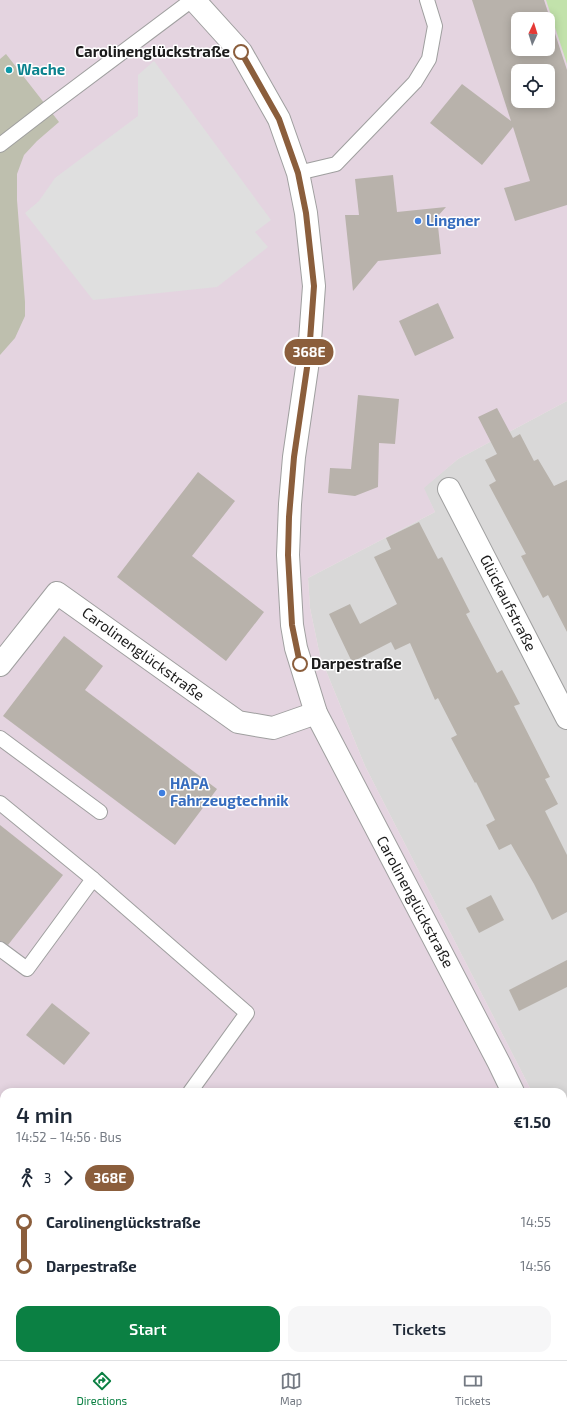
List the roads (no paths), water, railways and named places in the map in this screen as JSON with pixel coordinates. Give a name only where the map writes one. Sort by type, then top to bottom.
[{"type":"street","name":"Carolinenglückstraße","points":[[193,0],[241,52],[279,119],[298,173],[306,213],[314,286],[309,354],[294,457],[290,496],[288,555],[292,625],[296,648],[316,713],[511,1088]]},
{"type":"street","name":"Glückaufstraße","points":[[449,489],[567,718]]},
{"type":"street","name":"Carolinenglückstraße","points":[[0,665],[58,593],[238,722],[273,728],[316,713]]},
{"type":"lane","points":[[0,145],[193,0]]},
{"type":"lane","points":[[298,173],[336,164],[415,82],[429,59],[435,26],[427,0]]},
{"type":"lane","points":[[0,738],[100,812]]},
{"type":"lane","points":[[0,803],[94,879],[247,1013],[193,1088]]},
{"type":"lane","points":[[0,949],[27,969],[94,879]]},
{"type":"place","name":"Carolinenglückstraße","points":[[241,52]]},
{"type":"place","name":"Wache","points":[[9,70]]},
{"type":"place","name":"Lingner","points":[[418,221]]},
{"type":"place","name":"Darpestraße","points":[[300,664]]},
{"type":"place","name":"HAPA Fahrzeugtechnik","points":[[162,793]]}]
